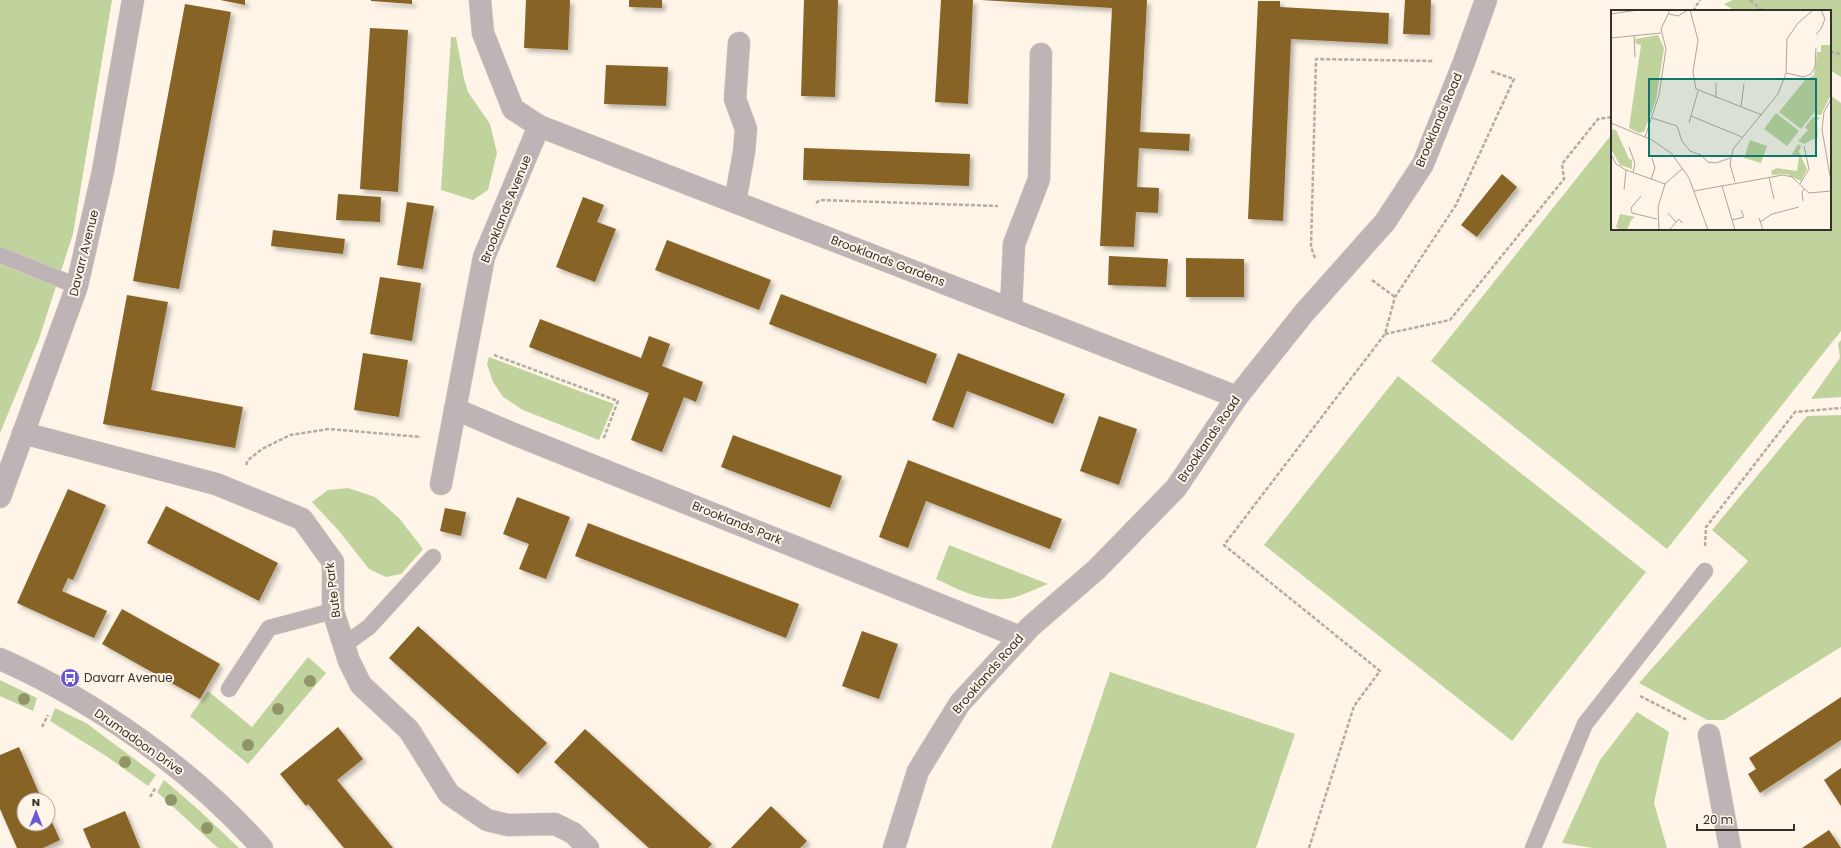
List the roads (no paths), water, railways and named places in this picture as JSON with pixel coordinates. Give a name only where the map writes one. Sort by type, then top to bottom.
[{"type":"street","name":"Davarr Avenue","points":[[0,497],[78,286],[103,171],[132,0]]},
{"type":"street","points":[[480,0],[483,33],[513,110],[539,126]]},
{"type":"street","name":"Brooklands Road","points":[[894,848],[918,771],[960,703],[1020,637],[1097,569],[1176,488],[1237,397],[1304,313],[1385,222],[1423,164],[1464,62],[1486,0]]},
{"type":"street","points":[[735,202],[744,152],[746,129],[735,99],[739,42]]},
{"type":"street","points":[[1011,309],[1014,244],[1039,179],[1041,54]]},
{"type":"street","name":"Brooklands Gardens","points":[[539,126],[1237,397]]},
{"type":"street","name":"Brooklands Avenue","points":[[441,484],[484,257],[539,126]]},
{"type":"street","name":"Brooklands Park","points":[[455,409],[593,466],[1020,637]]},
{"type":"street","name":"Bute Park","points":[[23,432],[216,484],[302,519],[332,562],[334,611],[349,661],[361,685],[409,730],[449,794],[487,820],[508,825],[555,824],[573,833],[588,848]]},
{"type":"street","name":"Drumadoon Drive","points":[[0,658],[61,690],[141,742],[213,798],[262,848]]},
{"type":"street","points":[[1709,735],[1730,848]]},
{"type":"lane","points":[[0,255],[78,286]]},
{"type":"lane","points":[[344,645],[369,627],[433,557]]},
{"type":"lane","points":[[1533,848],[1585,724],[1705,571]]},
{"type":"lane","points":[[229,689],[269,628],[334,611]]},
{"type":"place","name":"Davarr Avenue","points":[[70,678]]}]
